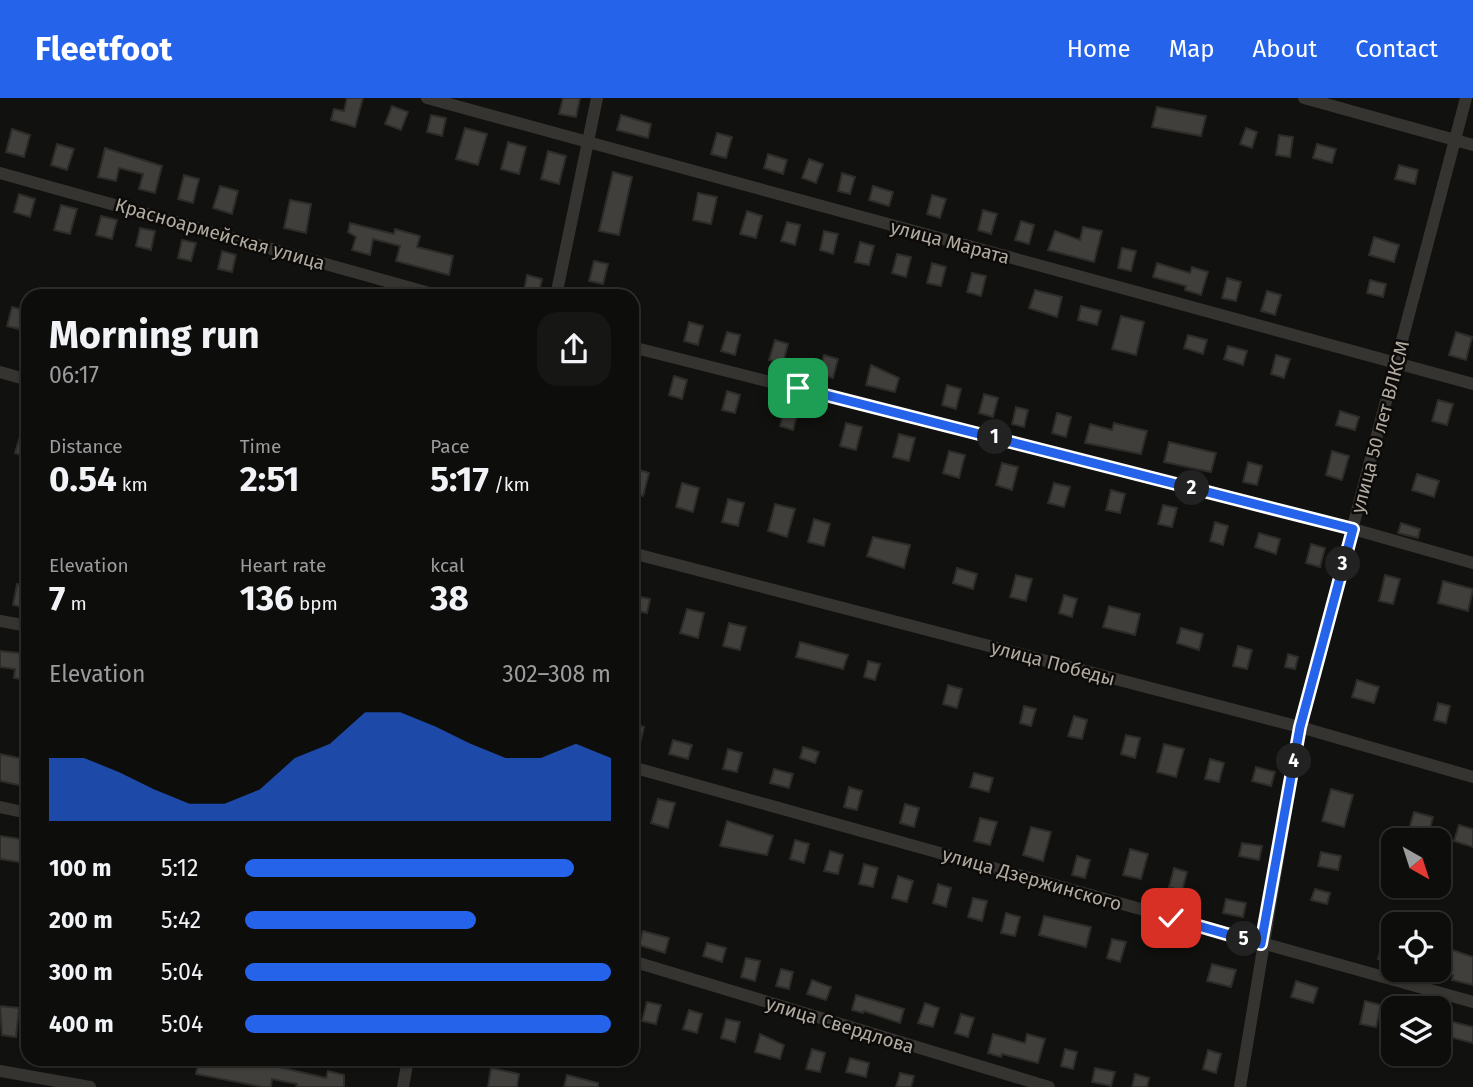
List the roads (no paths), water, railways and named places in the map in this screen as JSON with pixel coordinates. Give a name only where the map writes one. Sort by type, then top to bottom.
[{"type":"street","name":"улица Марата","points":[[427,98],[1473,384]]},
{"type":"street","points":[[557,289],[597,98]]},
{"type":"street","points":[[1304,98],[1473,145]]},
{"type":"street","name":"улица 50 лет ВЛКСМ","points":[[1240,1087],[1261,944],[1300,727],[1466,98]]},
{"type":"street","name":"Красноармейская улица","points":[[0,173],[415,289]]},
{"type":"street","points":[[639,349],[1353,529],[1473,563]]},
{"type":"street","points":[[0,372],[21,378]]},
{"type":"street","name":"улица Победы","points":[[639,555],[1300,727],[1473,777]]},
{"type":"street","points":[[0,621],[21,625]]},
{"type":"street","name":"улица Дзержинского","points":[[639,769],[1473,1002]]},
{"type":"street","points":[[0,807],[21,812]]},
{"type":"street","name":"улица Свердлова","points":[[639,963],[1049,1087]]},
{"type":"street","points":[[403,1087],[407,1066]]},
{"type":"street","points":[[0,1071],[90,1087]]}]
